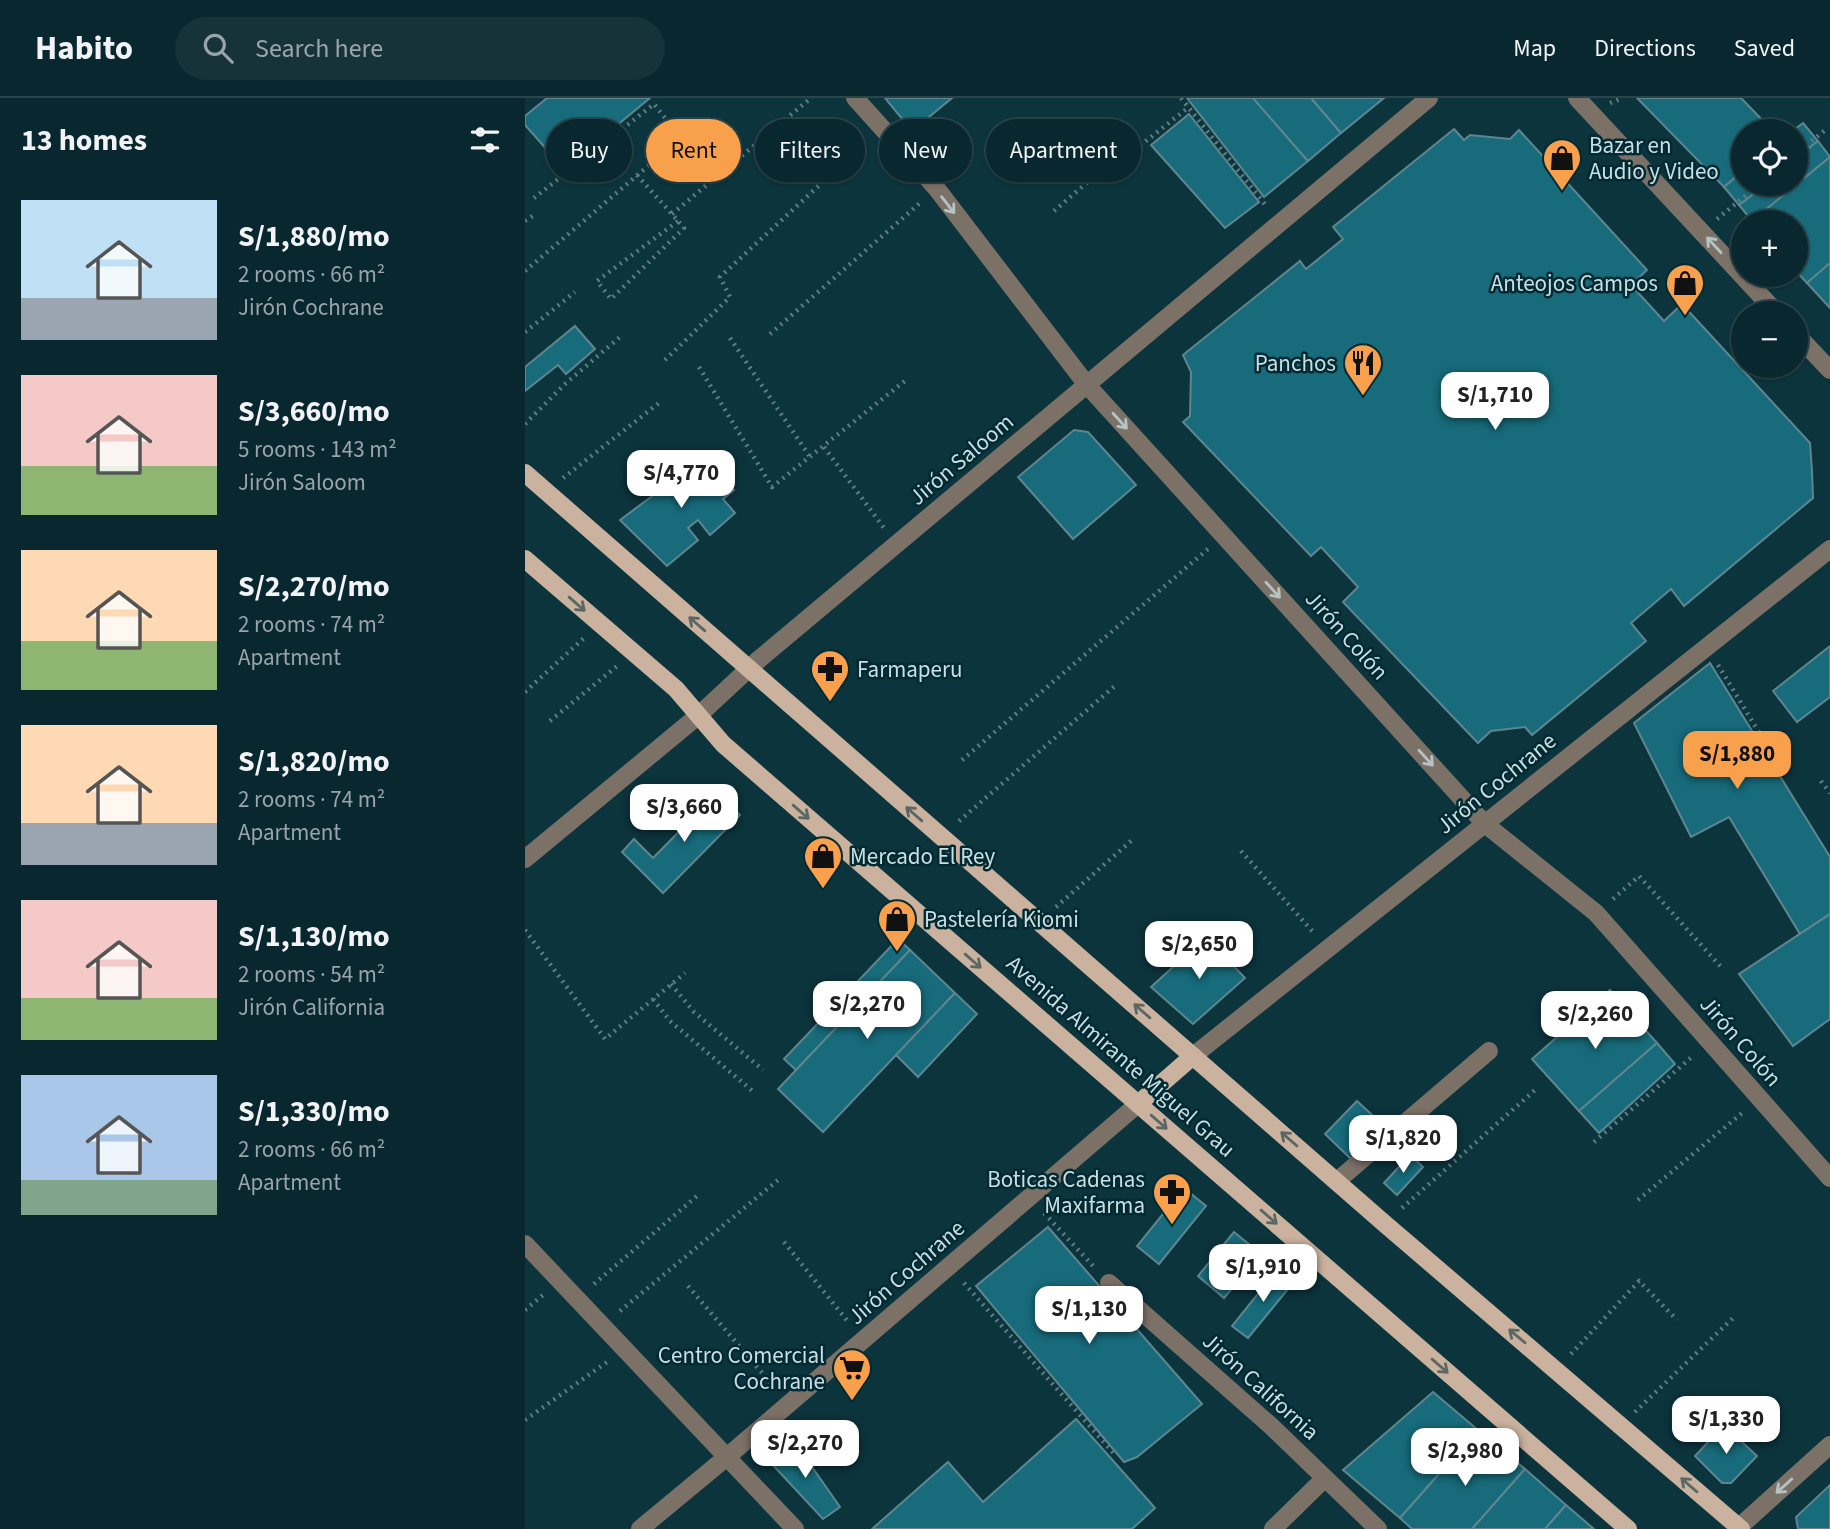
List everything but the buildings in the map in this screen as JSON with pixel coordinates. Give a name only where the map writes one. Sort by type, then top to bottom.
[{"type":"main road","name":"Avenida Almirante Miguel Grau","points":[[525,474],[1385,1224],[1739,1528]]},
{"type":"main road","name":"Avenida Almirante Miguel Grau","points":[[525,559],[676,689],[723,744],[1628,1529]]},
{"type":"main road","points":[[1138,1104],[1193,1056]]},
{"type":"street","name":"Jirón Colón","points":[[855,98],[879,123]]},
{"type":"street","name":"Jirón Saloom","points":[[525,859],[1429,98]]},
{"type":"street","points":[[1577,98],[1766,301]]},
{"type":"street","name":"Jirón Colón","points":[[931,182],[1087,385],[1485,824],[1596,913],[1830,1178]]},
{"type":"street","points":[[1808,347],[1830,370]]},
{"type":"street","name":"Jirón Cochrane","points":[[1193,1056],[1830,549]]},
{"type":"street","points":[[1337,1181],[1489,1051]]},
{"type":"street","name":"Jirón Cochrane","points":[[640,1529],[1138,1104]]},
{"type":"street","points":[[525,1244],[795,1529]]},
{"type":"street","name":"Jirón California","points":[[1109,1283],[1272,1426],[1378,1529]]},
{"type":"street","points":[[1739,1528],[1830,1445]]},
{"type":"street","points":[[1273,1529],[1325,1478]]},
{"type":"path","points":[[672,214],[811,98]]},
{"type":"path","points":[[1181,98],[1279,223]]},
{"type":"path","points":[[525,271],[681,138],[653,104],[534,198]]},
{"type":"path","points":[[1054,211],[1126,149],[1132,152],[1189,107]]},
{"type":"path","points":[[1808,144],[1828,128]]},
{"type":"path","points":[[665,360],[730,297],[720,276],[800,205],[879,129]]},
{"type":"path","points":[[638,175],[672,214],[678,221],[684,228],[611,299],[597,281],[678,221]]},
{"type":"path","points":[[771,334],[937,189]]},
{"type":"path","points":[[1701,232],[1745,196]]},
{"type":"path","points":[[525,221],[534,215]]},
{"type":"path","points":[[525,332],[575,292]]},
{"type":"path","points":[[525,424],[565,384],[620,337]]},
{"type":"path","points":[[730,338],[810,457]]},
{"type":"path","points":[[699,367],[772,487],[907,380]]},
{"type":"path","points":[[546,492],[659,403]]},
{"type":"path","points":[[824,447],[896,545]]},
{"type":"path","points":[[962,760],[1223,535]]},
{"type":"path","points":[[525,692],[600,624]]},
{"type":"path","points":[[1707,647],[1785,775]]},
{"type":"path","points":[[550,721],[634,652]]},
{"type":"path","points":[[940,837],[1117,684]]},
{"type":"path","points":[[1821,781],[1830,793]]},
{"type":"path","points":[[1039,922],[1132,840]]},
{"type":"path","points":[[1241,851],[1328,948]]},
{"type":"path","points":[[1596,913],[1639,876],[1721,967]]},
{"type":"path","points":[[525,930],[605,1039],[685,973]]},
{"type":"path","points":[[671,984],[694,1012],[763,1070]]},
{"type":"path","points":[[653,999],[670,1021],[755,1093]]},
{"type":"path","points":[[1594,1142],[1710,1041]]},
{"type":"path","points":[[1385,1224],[1535,1090]]},
{"type":"path","points":[[1638,1200],[1758,1098]]},
{"type":"path","points":[[603,1325],[778,1180]]},
{"type":"path","points":[[577,1298],[697,1196]]},
{"type":"path","points":[[1029,1197],[1109,1283]]},
{"type":"path","points":[[784,1242],[863,1341]]},
{"type":"path","points":[[949,1266],[1115,1455]]},
{"type":"path","points":[[1556,1370],[1639,1281],[1677,1320]]},
{"type":"path","points":[[688,1286],[789,1404]]},
{"type":"path","points":[[1621,1425],[1733,1318]]},
{"type":"path","points":[[525,1420],[626,1349]]},
{"type":"place","name":"Bazar en Audio y Video","points":[[1562,192]]},
{"type":"place","name":"Anteojos Campos","points":[[1685,317]]},
{"type":"place","name":"Panchos","points":[[1363,397]]},
{"type":"place","name":"Farmaperu","points":[[830,703]]},
{"type":"place","name":"Mercado El Rey","points":[[823,890]]},
{"type":"place","name":"Pastelería Kiomi","points":[[897,953]]},
{"type":"place","name":"Boticas Cadenas Maxifarma","points":[[1172,1226]]},
{"type":"place","name":"Centro Comercial Cochrane","points":[[852,1402]]}]
